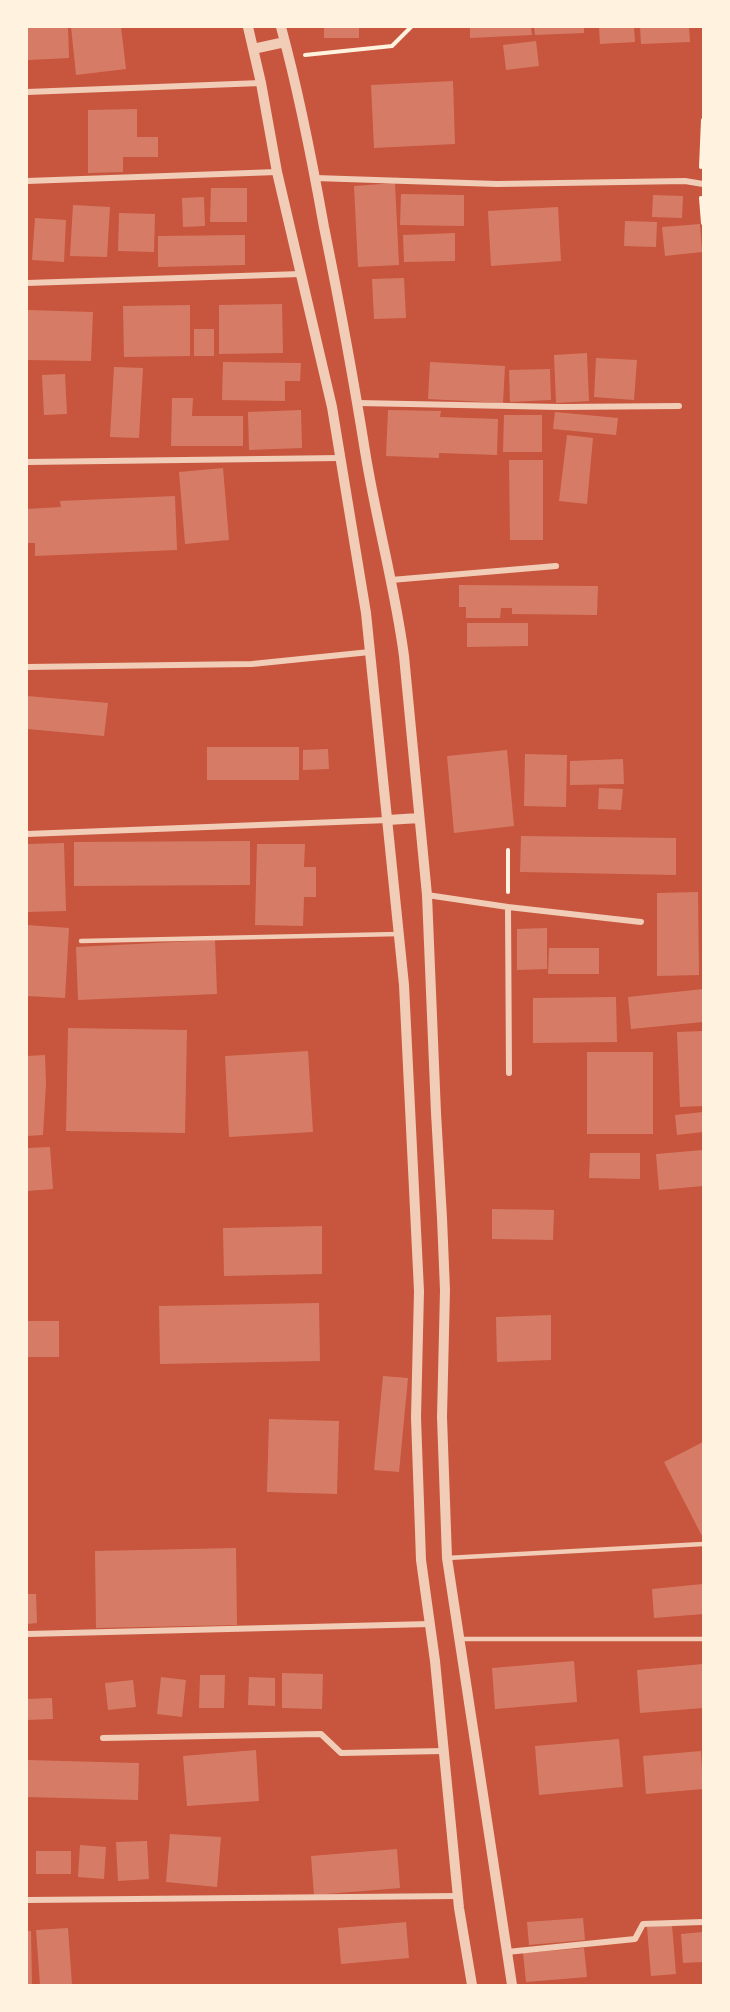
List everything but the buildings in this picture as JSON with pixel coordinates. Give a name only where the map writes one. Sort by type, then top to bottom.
[{"type":"street","points":[[248,27],[277,172],[332,407],[366,613],[404,985],[418,1250],[419,1358],[416,1417],[421,1560],[430,1624],[458,1896],[472,1985]]},
{"type":"street","points":[[281,27],[290,56],[315,178],[404,656],[427,896],[445,1290],[442,1417],[447,1558],[512,1985]]},
{"type":"street","points":[[253,49],[285,42]]},
{"type":"street","points":[[27,92],[261,83]]},
{"type":"street","points":[[27,181],[277,172]]},
{"type":"street","points":[[315,178],[497,184],[685,181],[701,183]]},
{"type":"street","points":[[27,283],[301,274]]},
{"type":"street","points":[[358,403],[560,407],[679,406]]},
{"type":"street","points":[[27,462],[340,458]]},
{"type":"street","points":[[391,580],[556,566]]},
{"type":"street","points":[[27,667],[252,664],[370,652]]},
{"type":"street","points":[[27,834],[419,818]]},
{"type":"street","points":[[427,896],[640,922]]},
{"type":"street","points":[[508,907],[509,1073]]},
{"type":"street","points":[[27,1634],[430,1624]]},
{"type":"street","points":[[103,1738],[321,1734],[341,1753],[443,1751]]},
{"type":"street","points":[[27,1900],[458,1896]]},
{"type":"street","points":[[507,1952],[635,1939],[643,1924],[703,1922]]},
{"type":"lane","points":[[81,941],[399,934]]},
{"type":"lane","points":[[447,1558],[703,1544]]},
{"type":"lane","points":[[458,1640],[703,1639]]},
{"type":"path","points":[[290,56],[392,46],[411,27]]},
{"type":"path","points":[[703,120],[701,183],[703,223]]},
{"type":"path","points":[[508,850],[508,907]]}]
